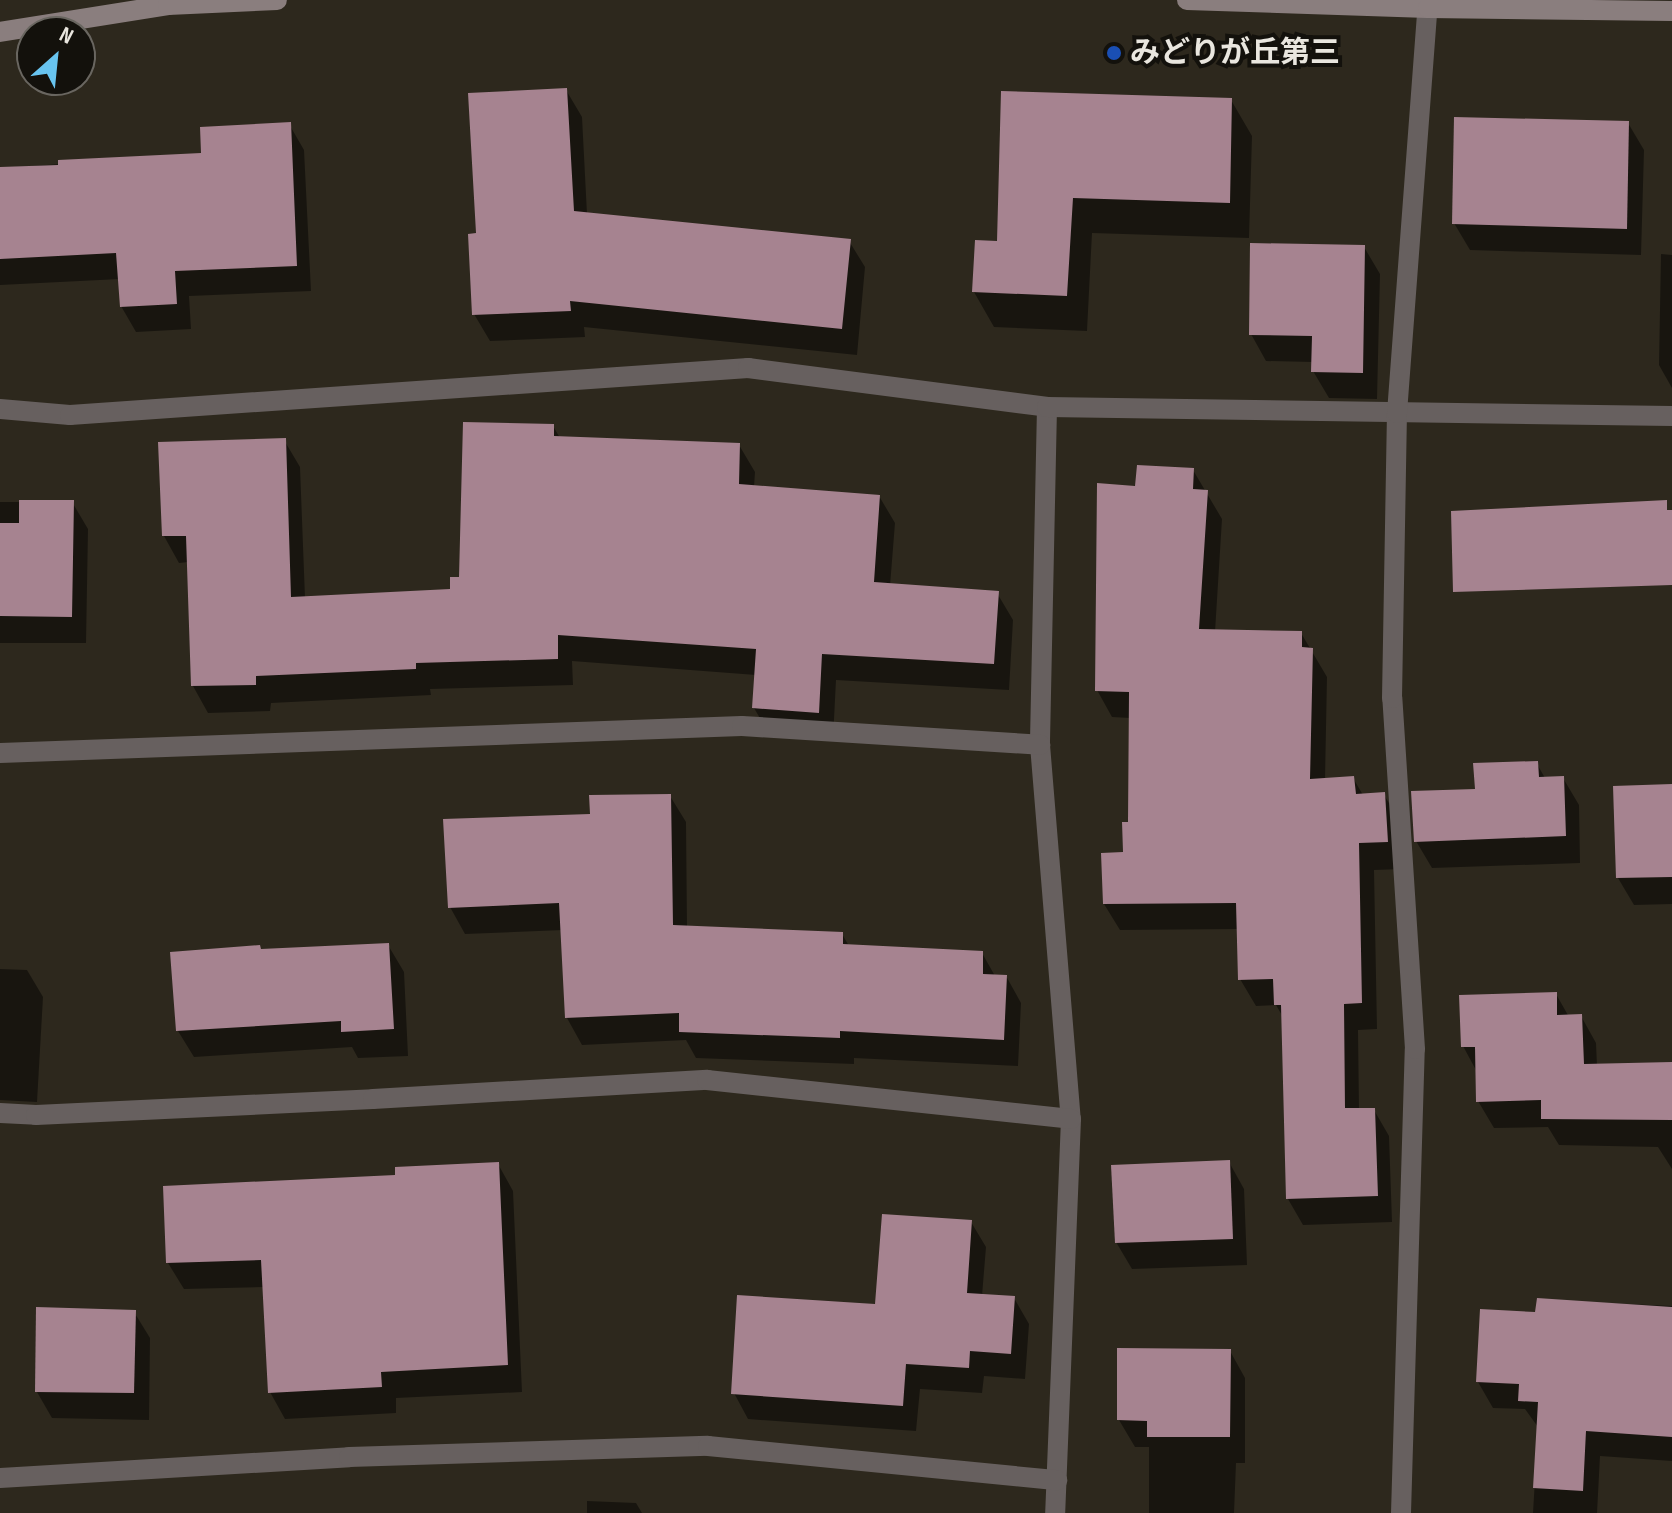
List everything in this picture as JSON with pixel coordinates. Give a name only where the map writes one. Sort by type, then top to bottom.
[{"type":"street","points":[[0,32],[168,5],[277,0]]},
{"type":"street","points":[[1187,0],[1672,11]]},
{"type":"street","points":[[1401,1513],[1415,1049],[1392,698],[1397,413],[1428,4]]},
{"type":"street","points":[[0,409],[70,415],[748,368],[1047,407],[1672,416]]},
{"type":"street","points":[[1047,407],[1040,745],[1071,1119],[1055,1513]]},
{"type":"street","points":[[0,753],[742,726],[1040,745]]},
{"type":"street","points":[[0,1113],[36,1115],[707,1080],[1071,1119]]},
{"type":"street","points":[[0,1478],[349,1457],[708,1446],[1057,1480]]},
{"type":"building","points":[[567,88],[574,211],[851,239],[842,329],[570,301],[571,311],[472,315],[468,234],[476,233],[468,93]]},
{"type":"building","points":[[1001,91],[1232,98],[1230,203],[1073,198],[1067,296],[972,292],[975,240],[997,241]]},
{"type":"building","points":[[1454,117],[1629,121],[1627,229],[1452,224]]},
{"type":"building","points":[[291,122],[297,266],[175,271],[177,304],[120,307],[116,253],[0,259],[0,167],[58,165],[58,160],[201,153],[200,127]]},
{"type":"building","points":[[1250,243],[1365,245],[1363,373],[1311,372],[1312,336],[1249,335]]},
{"type":"building","points":[[463,422],[554,424],[554,436],[740,443],[739,484],[880,495],[874,582],[999,591],[994,664],[822,654],[819,713],[752,708],[756,649],[558,635],[558,659],[416,663],[416,669],[256,676],[256,685],[191,686],[186,536],[162,536],[158,442],[286,438],[291,597],[450,589],[450,577],[459,577]]},
{"type":"building","points":[[1137,465],[1194,468],[1193,489],[1208,490],[1199,629],[1302,631],[1302,647],[1313,648],[1310,779],[1354,776],[1356,794],[1385,792],[1388,842],[1359,843],[1362,1003],[1344,1004],[1345,1108],[1375,1108],[1378,1196],[1286,1199],[1281,1005],[1274,1005],[1273,979],[1238,980],[1236,903],[1103,904],[1101,853],[1123,852],[1122,822],[1128,822],[1129,692],[1095,691],[1097,483],[1135,486]]},
{"type":"building","points":[[19,500],[74,500],[72,617],[0,616],[0,523],[19,523]]},
{"type":"building","points":[[1667,500],[1667,510],[1672,510],[1672,585],[1453,592],[1451,511]]},
{"type":"building","points":[[1538,761],[1539,777],[1564,776],[1566,836],[1414,842],[1411,791],[1475,789],[1473,763]]},
{"type":"building","points":[[1672,784],[1672,877],[1616,878],[1613,786]]},
{"type":"building","points":[[671,794],[673,925],[843,932],[843,944],[983,951],[983,974],[1007,975],[1004,1040],[840,1031],[840,1038],[679,1032],[679,1013],[565,1018],[559,903],[448,908],[443,819],[590,814],[589,795]]},
{"type":"building","points":[[389,943],[394,1029],[341,1032],[341,1021],[176,1031],[170,952],[260,945],[261,949]]},
{"type":"building","points":[[1557,992],[1557,1015],[1582,1014],[1584,1064],[1672,1062],[1672,1120],[1541,1119],[1541,1100],[1476,1102],[1475,1047],[1461,1047],[1459,995]]},
{"type":"building","points":[[1230,1160],[1233,1239],[1115,1243],[1111,1165]]},
{"type":"building","points":[[499,1162],[508,1365],[381,1372],[382,1387],[268,1393],[261,1260],[166,1263],[163,1186],[395,1175],[395,1167]]},
{"type":"building","points":[[882,1214],[972,1220],[967,1293],[1015,1296],[1011,1354],[970,1351],[969,1368],[906,1364],[903,1406],[731,1394],[737,1295],[875,1304]]},
{"type":"building","points":[[1537,1298],[1672,1307],[1672,1437],[1586,1431],[1583,1491],[1533,1488],[1538,1402],[1518,1401],[1519,1384],[1476,1382],[1480,1309],[1535,1312]]},
{"type":"building","points":[[36,1307],[136,1310],[134,1393],[35,1392]]},
{"type":"building","points":[[1117,1348],[1231,1349],[1230,1437],[1147,1437],[1147,1421],[1117,1420]]},
{"type":"place","name":"みどりが丘第三","points":[[1114,53]]}]
